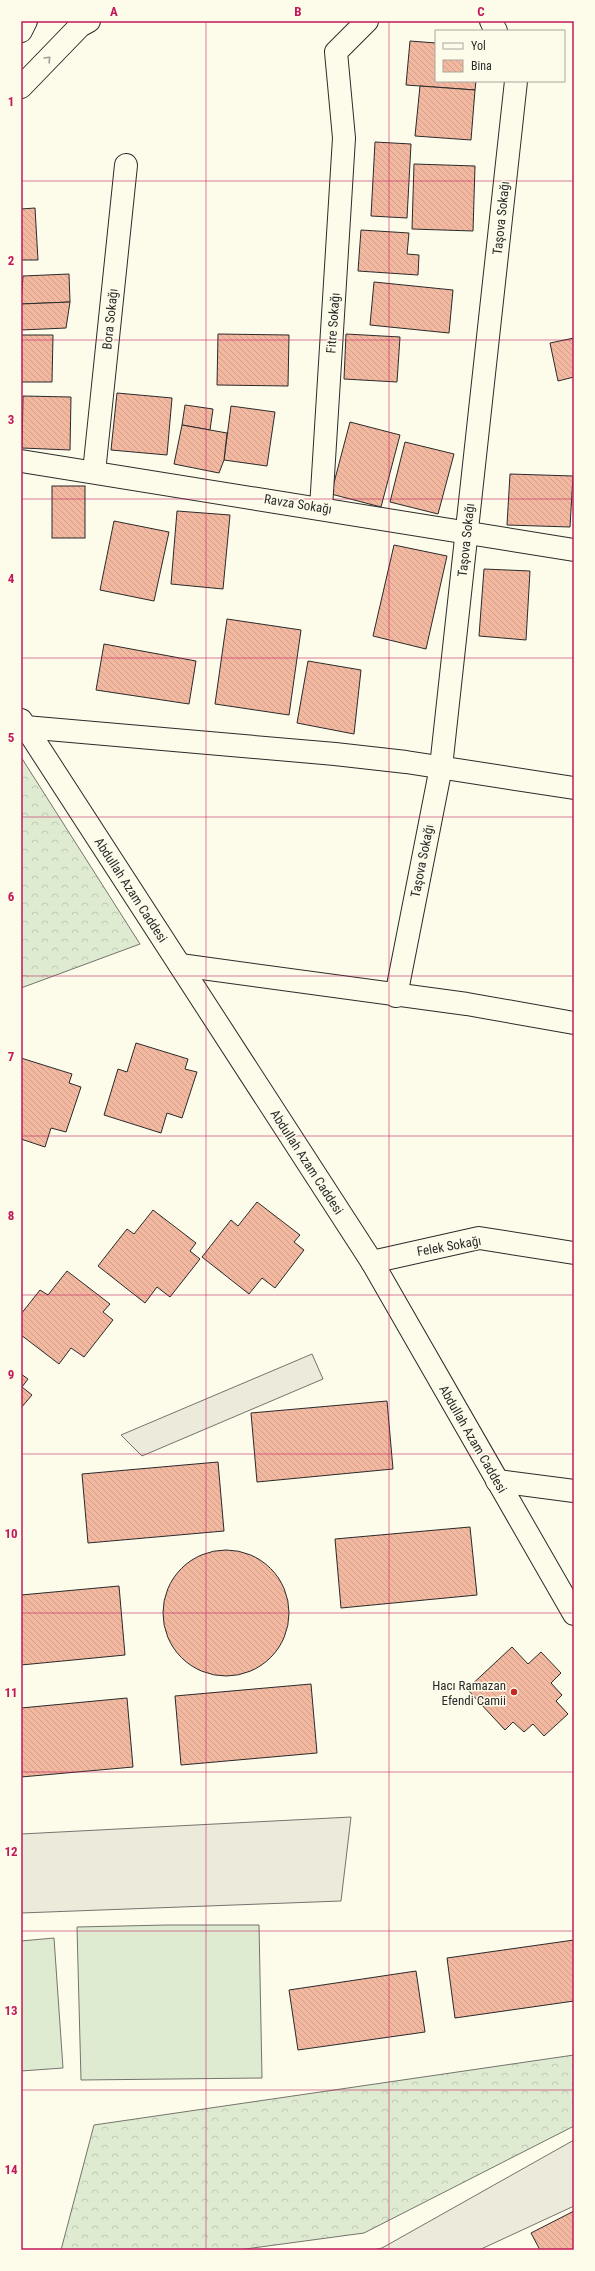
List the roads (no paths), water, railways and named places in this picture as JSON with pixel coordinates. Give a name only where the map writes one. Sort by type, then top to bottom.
[{"type":"main road","points":[[21,31],[26,21]]},
{"type":"main road","points":[[21,87],[80,26],[89,21]]},
{"type":"main road","name":"Fitre Sokağı","points":[[321,508],[344,138],[336,52],[367,21]]},
{"type":"main road","points":[[491,21],[496,30]]},
{"type":"main road","name":"Taşova Sokağı","points":[[396,996],[440,767],[516,82]]},
{"type":"main road","name":"Bora Sokağı","points":[[94,472],[126,165]]},
{"type":"main road","name":"Ravza Sokağı","points":[[21,461],[467,531],[574,550]]},
{"type":"main road","points":[[23,723],[335,754],[440,767],[574,788]]},
{"type":"main road","name":"Abdullah Azam Caddesi","points":[[23,723],[372,1262],[574,1614]]},
{"type":"main road","points":[[180,965],[396,996],[467,1004],[574,1023]]},
{"type":"main road","name":"Felek Sokağı","points":[[372,1262],[479,1238],[574,1253]]},
{"type":"main road","points":[[497,1481],[574,1491]]},
{"type":"place","name":"Hacı Ramazan Efendi Camii","points":[[514,1692]]}]
